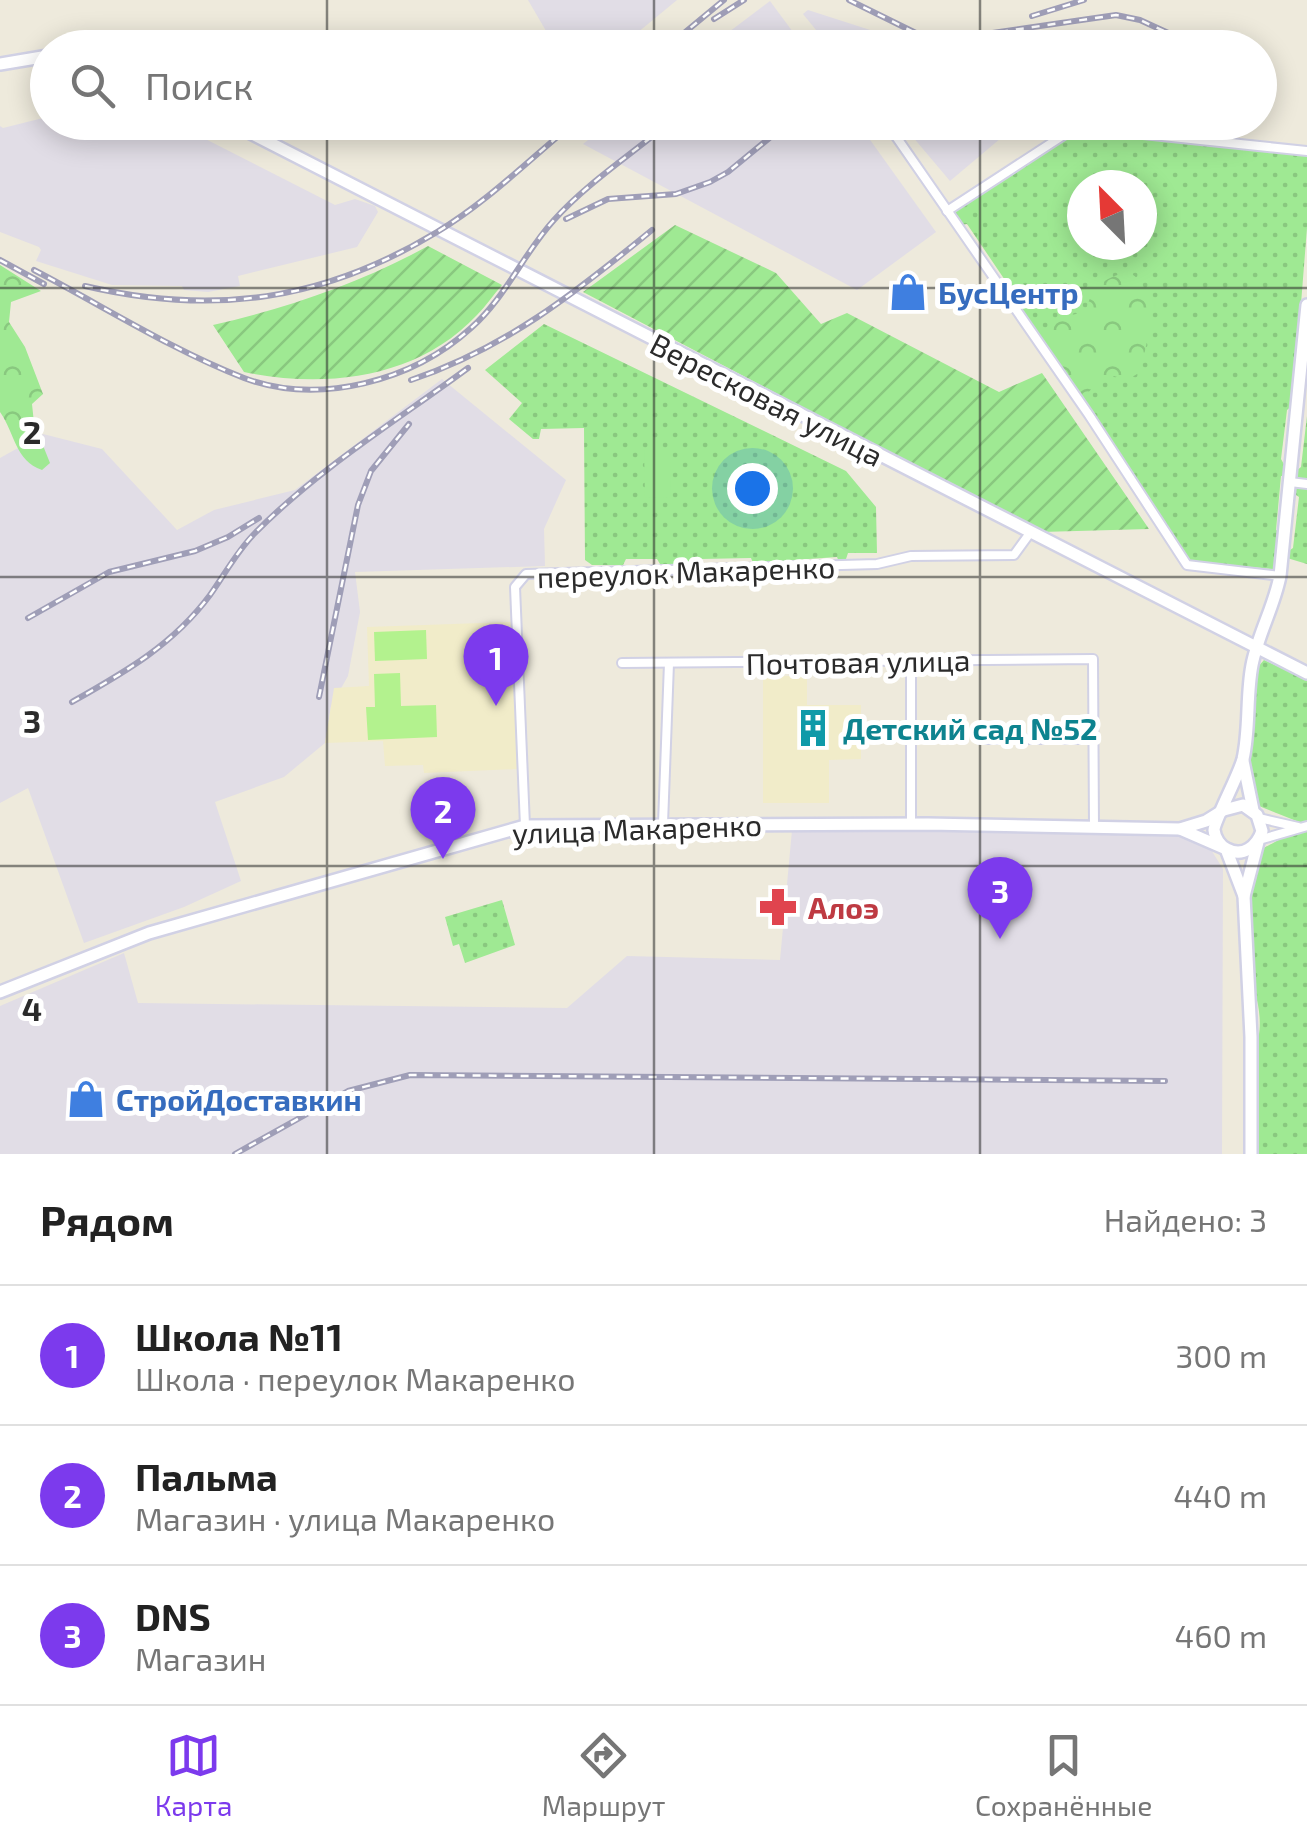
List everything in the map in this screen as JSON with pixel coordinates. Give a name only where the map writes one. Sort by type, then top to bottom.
[{"type":"street","points":[[0,64],[30,59]]},
{"type":"street","name":"Вересковая улица","points":[[264,140],[1307,673]]},
{"type":"street","points":[[898,140],[1089,416],[1186,565],[1280,576]]},
{"type":"street","points":[[947,211],[1056,140]]},
{"type":"street","points":[[1201,140],[1307,151]]},
{"type":"street","points":[[1244,896],[1214,829],[1242,761],[1256,648],[1275,602],[1280,576],[1307,306]]},
{"type":"street","points":[[1290,482],[1307,484]]},
{"type":"street","name":"переулок Макаренко","points":[[525,826],[515,587],[526,574],[878,564],[912,556],[1014,555],[1030,534]]},
{"type":"street","name":"Почтовая улица","points":[[622,663],[1093,659],[1093,739]]},
{"type":"street","points":[[911,660],[911,824]]},
{"type":"street","points":[[662,824],[669,663]]},
{"type":"street","points":[[980,739],[1093,739],[1094,827]]},
{"type":"street","points":[[1242,761],[1262,831],[1244,896],[1251,1037],[1251,1154]]},
{"type":"street","points":[[1223,810],[1238,805],[1302,826]]},
{"type":"street","name":"улица Макаренко","points":[[0,992],[150,934],[525,826],[911,824],[1180,829],[1206,821],[1223,810]]},
{"type":"street","points":[[1226,849],[1245,851],[1258,841],[1302,826]]},
{"type":"street","name":"улица Макаренко","points":[[1180,829],[1226,849]]},
{"type":"shaded area","points":[[528,0],[677,0],[641,30],[546,30]]},
{"type":"shaded area","points":[[770,1],[791,30],[732,30]]},
{"type":"shaded area","points":[[808,10],[870,30],[816,30],[803,14]]},
{"type":"shaded area","points":[[30,121],[30,140],[207,140],[335,205],[355,199],[375,206],[378,212],[357,247],[238,276],[240,286],[208,292],[184,290],[182,286],[112,285],[36,261],[39,247],[0,232],[0,126]]},
{"type":"shaded area","points":[[588,140],[870,140],[936,232],[857,290],[583,144]]},
{"type":"shaded area","points":[[915,140],[999,140],[950,181]]},
{"type":"shaded area","points":[[442,379],[566,480],[544,529],[545,566],[355,572],[360,612],[348,676],[331,706],[325,743],[284,777],[215,802],[241,881],[184,907],[84,943],[28,788],[0,803],[0,458],[43,434],[102,449],[177,530],[214,510],[295,490]]},
{"type":"shaded area","points":[[511,622],[517,769],[424,773],[423,765],[385,766],[383,741],[325,743],[334,688],[369,686],[367,627]]},
{"type":"shaded area","points":[[763,676],[807,676],[807,705],[861,705],[861,759],[829,760],[829,803],[763,803]]},
{"type":"shaded area","points":[[792,830],[1187,835],[1210,848],[1223,869],[1222,1154],[0,1154],[0,1006],[124,953],[138,1003],[567,1008],[627,956],[780,960]]},
{"type":"green space","points":[[1063,140],[1163,140],[1307,155],[1307,228],[1293,405],[1287,410],[1281,459],[1286,468],[1285,476],[1281,476],[1276,530],[1280,532],[1273,569],[1189,561],[967,224],[961,225],[956,209]]},
{"type":"green space","points":[[675,225],[776,273],[821,324],[847,313],[999,392],[1042,373],[1149,529],[1041,532],[583,292]]},
{"type":"green space","points":[[428,246],[502,285],[453,337],[398,366],[337,378],[244,372],[213,325],[323,293]]},
{"type":"green space","points":[[0,265],[41,291],[11,302],[9,322],[25,347],[43,394],[32,404],[34,423],[50,463],[42,470],[26,460],[0,412]]},
{"type":"green space","points":[[1129,272],[1140,281],[1149,304],[1149,331],[1141,371],[1128,378],[1114,376],[1097,383],[1084,397],[1042,339],[1058,318],[1087,307],[1102,283]]},
{"type":"green space","points":[[544,324],[846,471],[876,507],[877,553],[848,553],[845,562],[839,562],[837,557],[753,563],[751,558],[701,559],[697,564],[626,559],[623,565],[592,565],[585,560],[584,428],[541,429],[539,439],[533,439],[509,419],[522,403],[485,370]]},
{"type":"green space","points":[[1307,416],[1307,564],[1287,558],[1287,552],[1293,548],[1299,497],[1293,493],[1296,471],[1301,467]]},
{"type":"green space","points":[[644,449],[670,449],[671,497],[645,498]]},
{"type":"green space","points":[[426,630],[427,659],[375,661],[374,632]]},
{"type":"green space","points":[[1264,660],[1307,680],[1307,1154],[1255,1154],[1255,1048],[1260,1018],[1253,988],[1250,895],[1262,849],[1298,834],[1299,822],[1259,806],[1250,781],[1255,670]]},
{"type":"green space","points":[[400,673],[401,706],[436,705],[437,737],[368,740],[366,707],[375,707],[374,674]]},
{"type":"green space","points":[[502,900],[515,945],[465,963],[459,944],[453,946],[445,917]]},
{"type":"railway","points":[[688,30],[724,0]]},
{"type":"railway","points":[[714,19],[744,0]]},
{"type":"railway","points":[[849,0],[910,30]]},
{"type":"railway","points":[[1032,16],[1084,0]]},
{"type":"railway","points":[[1013,30],[1116,15],[1162,30]]},
{"type":"railway","points":[[85,286],[178,300],[223,300],[267,296],[352,274],[437,232],[491,194],[554,140]]},
{"type":"railway","points":[[34,270],[164,341],[244,378],[303,389],[364,383],[422,362],[471,328],[567,206],[647,140]]},
{"type":"railway","points":[[566,219],[608,199],[676,194],[710,182],[767,140]]},
{"type":"railway","points":[[411,380],[478,352],[538,317],[652,230]]},
{"type":"railway","points":[[0,260],[44,284]]},
{"type":"railway","points":[[72,702],[164,643],[196,613],[242,547],[279,510],[331,467],[468,368]]},
{"type":"railway","points":[[319,697],[358,505],[371,471],[409,424]]},
{"type":"railway","points":[[28,618],[109,572],[195,551],[259,518]]},
{"type":"railway","points":[[235,1154],[348,1091],[410,1075],[1165,1081]]},
{"type":"place","name":"БусЦентр","points":[[908,292]]},
{"type":"place","name":"Школа №11","points":[[496,706]]},
{"type":"place","name":"Детский сад №52","points":[[813,728]]},
{"type":"place","name":"Пальма","points":[[443,859]]},
{"type":"place","name":"Алоэ","points":[[778,907]]},
{"type":"place","name":"DNS","points":[[1000,939]]},
{"type":"place","name":"СтройДоставкин","points":[[86,1099]]}]
